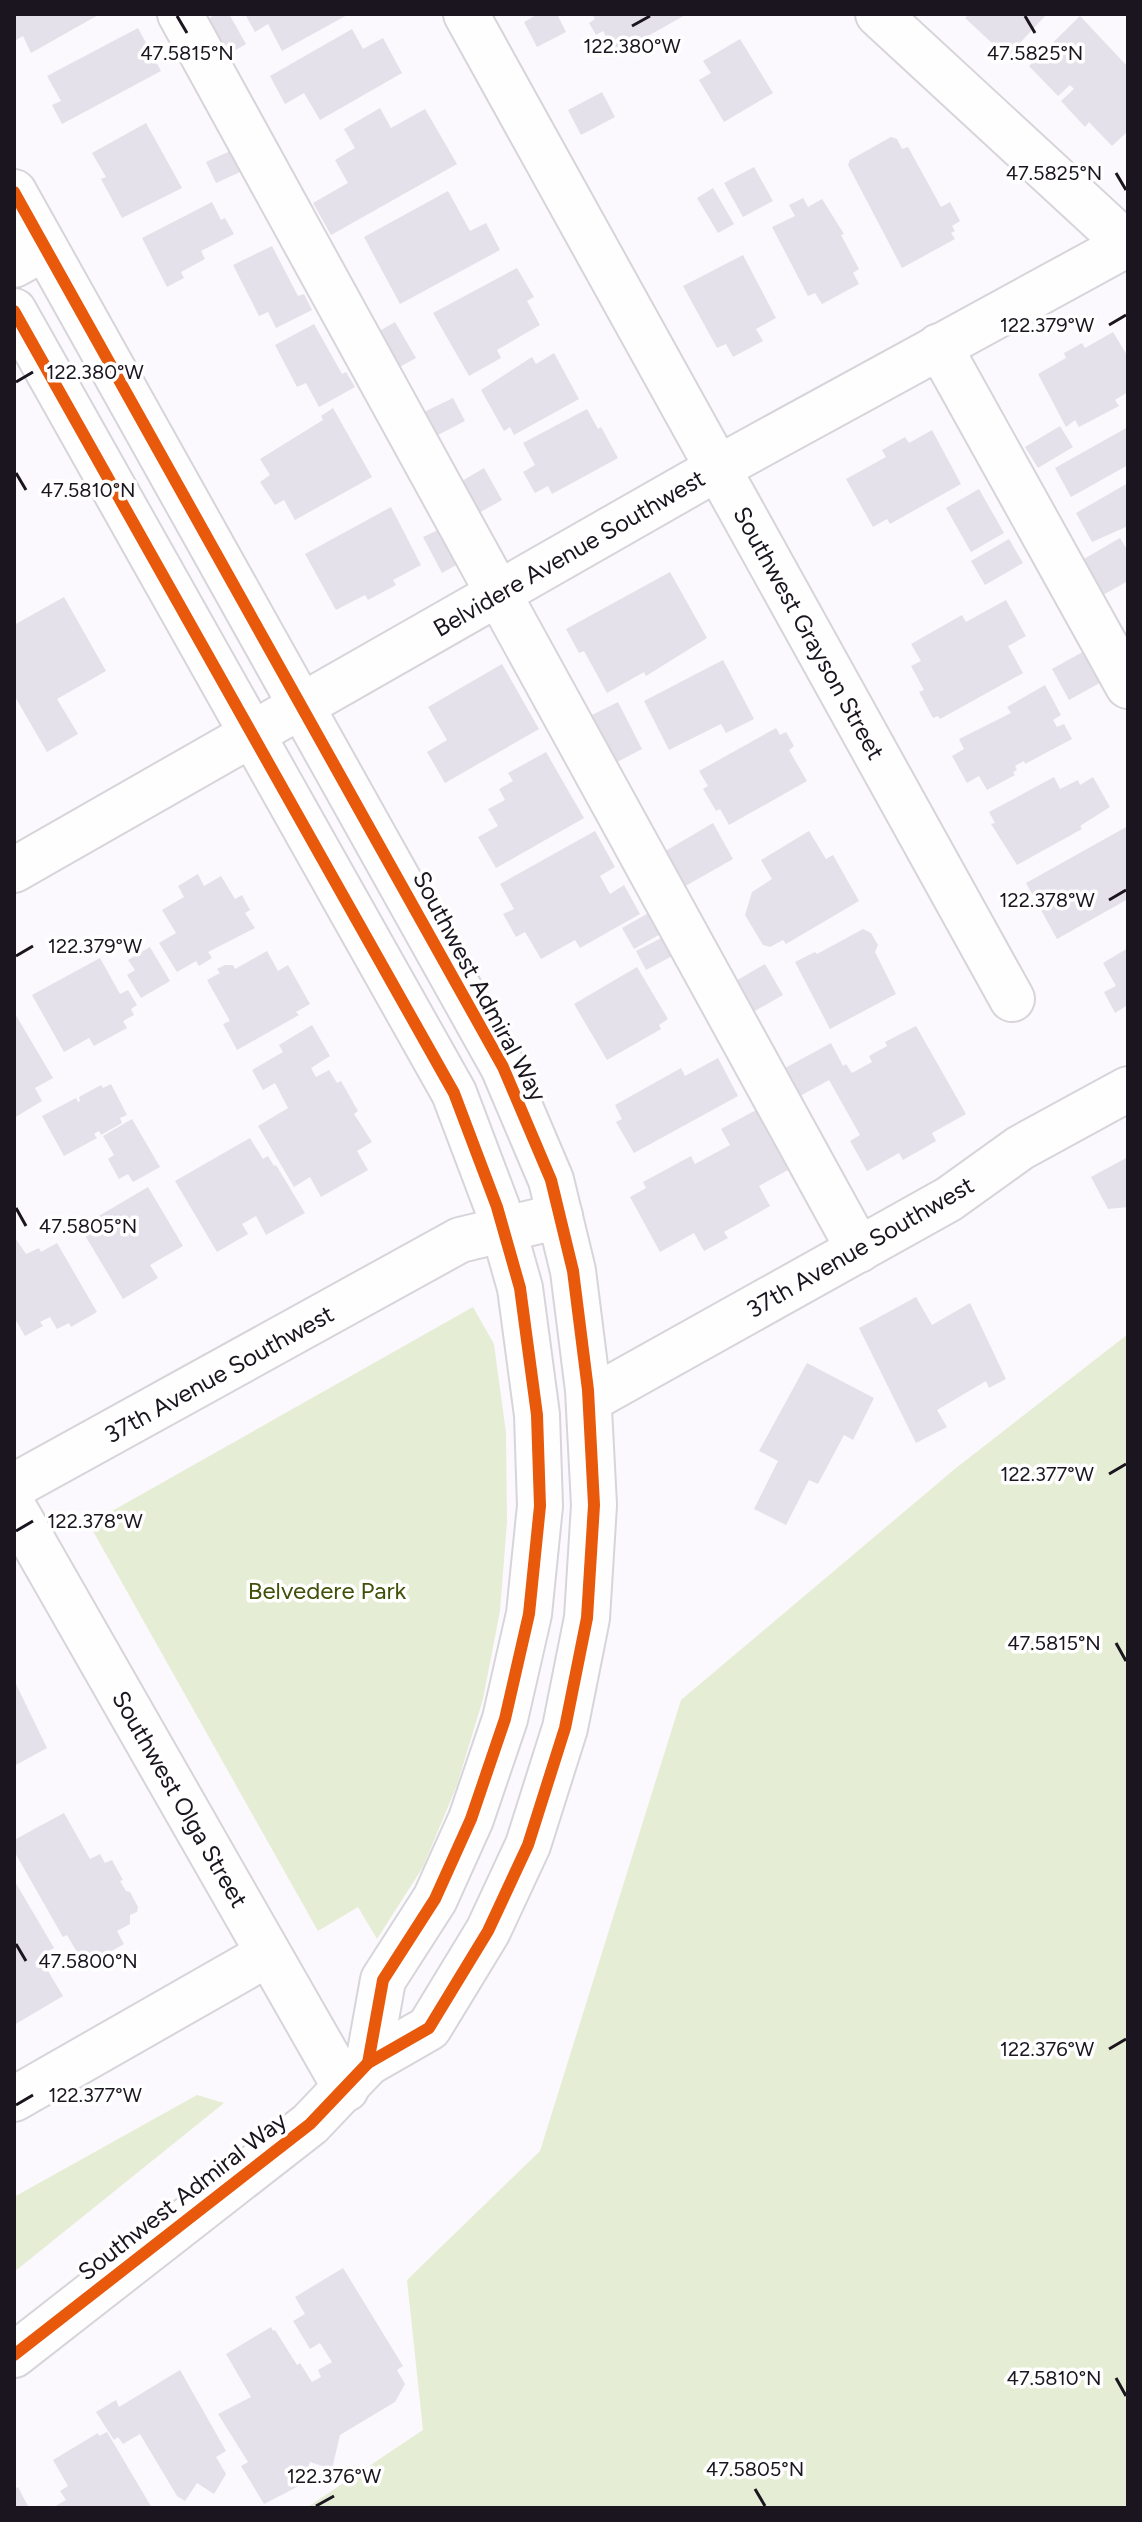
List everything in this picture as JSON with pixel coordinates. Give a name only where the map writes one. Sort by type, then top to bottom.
[{"type":"street","points":[[180,14],[859,1250]]},
{"type":"street","name":"Southwest Grayson Street","points":[[466,14],[1012,999]]},
{"type":"street","points":[[878,14],[1128,244]]},
{"type":"street","name":"Southwest Admiral Way","points":[[14,192],[30,256],[301,705],[503,1067],[551,1180],[573,1271],[589,1400],[594,1505],[587,1618],[565,1728],[528,1845],[488,1931],[429,2028],[357,2076],[310,2124],[14,2355]]},
{"type":"street","name":"Belvidere Avenue Southwest","points":[[14,870],[718,468],[1128,244]]},
{"type":"street","points":[[14,311],[454,1093],[504,1230],[520,1288],[537,1415],[540,1506],[529,1614],[505,1719],[471,1819],[435,1899],[383,1980],[357,2076]]},
{"type":"street","points":[[939,346],[1128,686]]},
{"type":"street","name":"37th Avenue Southwest","points":[[589,1400],[949,1199],[1020,1148],[1128,1089]]},
{"type":"street","name":"37th Avenue Southwest","points":[[14,1486],[460,1240],[560,1216]]},
{"type":"street","name":"Southwest Olga Street","points":[[14,1508],[268,1954],[357,2076]]},
{"type":"street","points":[[14,2099],[268,1954]]},
{"type":"green space","name":"Belvedere Park","points":[[473,1307],[494,1344],[506,1433],[507,1522],[500,1611],[483,1699],[457,1785],[423,1867],[377,1939],[358,1907],[318,1931],[89,1524]]},
{"type":"green space","points":[[1128,1334],[1128,2508],[306,2508],[423,2430],[407,2280],[540,2151],[681,1700],[956,1468]]},
{"type":"green space","points":[[197,2095],[224,2103],[14,2272],[14,2197]]},
{"type":"building","points":[[14,14],[100,14],[31,53],[23,36],[16,40]]},
{"type":"building","points":[[216,14],[229,14],[246,44],[220,59],[200,24]]},
{"type":"building","points":[[245,14],[349,14],[282,51],[268,24],[255,32]]},
{"type":"building","points":[[538,14],[557,14],[566,32],[537,47],[524,22]]},
{"type":"building","points":[[592,14],[687,14],[616,54],[603,31],[596,35],[589,23],[595,19]]},
{"type":"building","points":[[969,14],[1047,14],[1007,57],[965,18]]},
{"type":"building","points":[[1080,16],[1128,67],[1128,131],[1112,146],[1089,122],[1085,127],[1061,101],[1074,89],[1070,85],[1058,96],[1029,66]]},
{"type":"building","points":[[138,28],[161,71],[62,124],[52,105],[61,101],[47,76]]},
{"type":"building","points":[[352,29],[363,49],[383,38],[402,73],[320,120],[304,93],[285,104],[270,76]]},
{"type":"building","points":[[740,39],[773,93],[724,122],[699,80],[711,73],[703,61]]},
{"type":"building","points":[[602,92],[615,117],[581,135],[568,110]]},
{"type":"building","points":[[380,108],[391,128],[425,109],[457,164],[331,235],[313,203],[348,183],[335,160],[355,148],[344,129]]},
{"type":"building","points":[[146,123],[182,188],[122,218],[101,179],[106,177],[92,153]]},
{"type":"building","points":[[891,137],[897,139],[902,149],[908,147],[941,207],[950,202],[960,221],[952,226],[955,231],[951,233],[955,239],[902,268],[848,165],[850,160]]},
{"type":"building","points":[[239,147],[249,168],[216,183],[206,162]]},
{"type":"building","points":[[754,167],[773,201],[743,217],[724,183]]},
{"type":"building","points":[[713,188],[734,224],[718,233],[697,198]]},
{"type":"building","points":[[448,191],[470,231],[486,223],[500,250],[400,304],[364,237]]},
{"type":"building","points":[[803,198],[808,207],[822,199],[844,234],[841,235],[859,269],[853,273],[859,284],[822,304],[815,293],[808,296],[772,227],[795,216],[789,205]]},
{"type":"building","points":[[212,202],[221,220],[225,218],[234,234],[201,251],[205,259],[181,272],[184,278],[167,287],[142,238]]},
{"type":"building","points":[[272,246],[298,296],[304,294],[312,310],[276,328],[268,312],[259,316],[233,265]]},
{"type":"building","points":[[743,255],[776,318],[756,329],[763,341],[733,357],[726,344],[717,348],[683,286]]},
{"type":"building","points":[[517,268],[534,297],[527,301],[540,325],[497,350],[501,358],[469,376],[433,313]]},
{"type":"building","points":[[395,322],[416,358],[396,369],[376,333]]},
{"type":"building","points":[[314,324],[342,374],[346,372],[355,387],[319,407],[306,383],[297,387],[275,345]]},
{"type":"building","points":[[1113,332],[1128,357],[1128,392],[1115,400],[1119,406],[1079,427],[1075,420],[1066,427],[1038,374],[1066,358],[1064,353],[1082,343],[1085,348]]},
{"type":"building","points":[[554,353],[579,399],[514,435],[510,427],[504,431],[481,390],[532,357],[536,364]]},
{"type":"building","points":[[453,398],[465,421],[432,438],[420,414]]},
{"type":"building","points":[[333,408],[372,477],[295,520],[284,500],[275,505],[260,482],[270,475],[260,459],[323,420],[321,416]]},
{"type":"building","points":[[587,409],[618,458],[552,494],[548,486],[535,493],[523,472],[535,465],[523,443]]},
{"type":"building","points":[[1060,426],[1073,447],[1038,468],[1025,447]]},
{"type":"building","points":[[1128,427],[1128,465],[1071,497],[1055,468]]},
{"type":"building","points":[[932,430],[961,484],[890,524],[887,519],[873,527],[846,479],[886,457],[882,450],[905,437],[909,443]]},
{"type":"building","points":[[484,468],[502,500],[470,518],[452,487]]},
{"type":"building","points":[[1128,483],[1128,526],[1092,542],[1076,513]]},
{"type":"building","points":[[979,489],[1004,533],[971,552],[946,508]]},
{"type":"building","points":[[391,507],[421,565],[393,580],[396,585],[368,600],[365,595],[336,610],[305,554]]},
{"type":"building","points":[[442,528],[460,563],[442,573],[423,537]]},
{"type":"building","points":[[1120,538],[1128,551],[1128,581],[1103,595],[1082,560]]},
{"type":"building","points":[[1009,539],[1023,563],[985,585],[971,561]]},
{"type":"building","points":[[670,572],[707,638],[646,676],[644,672],[607,693],[584,651],[579,653],[566,629]]},
{"type":"building","points":[[64,597],[106,671],[57,699],[78,734],[47,752],[14,695],[14,625]]},
{"type":"building","points":[[1006,600],[1026,636],[1008,646],[1023,673],[940,719],[938,716],[933,718],[919,692],[924,690],[911,666],[921,661],[911,644],[962,615],[966,622]]},
{"type":"building","points":[[1088,649],[1105,680],[1069,700],[1052,669]]},
{"type":"building","points":[[723,660],[754,719],[726,733],[721,724],[669,750],[644,701]]},
{"type":"building","points":[[502,664],[539,729],[445,783],[427,752],[447,740],[428,707]]},
{"type":"building","points":[[1045,685],[1061,715],[1053,720],[1057,727],[1064,724],[1072,739],[1025,764],[1024,761],[1015,766],[1015,775],[987,790],[979,776],[967,783],[952,756],[964,749],[959,739],[1011,713],[1007,707]]},
{"type":"building","points":[[618,702],[642,749],[604,769],[580,721]]},
{"type":"building","points":[[776,728],[780,735],[786,732],[794,746],[789,750],[807,781],[729,825],[703,789],[708,786],[699,771]]},
{"type":"building","points":[[546,752],[584,818],[496,868],[478,837],[498,826],[488,809],[505,800],[499,789],[513,781],[508,773]]},
{"type":"building","points":[[1054,777],[1060,789],[1078,780],[1080,785],[1093,777],[1110,807],[1080,826],[1082,829],[1017,865],[991,824],[995,823],[989,812]]},
{"type":"building","points":[[713,823],[733,859],[682,888],[662,853]]},
{"type":"building","points":[[1128,826],[1128,899],[1057,939],[1026,883]]},
{"type":"building","points":[[595,831],[615,867],[600,876],[610,894],[624,885],[640,914],[580,948],[575,940],[541,959],[525,932],[516,937],[503,914],[514,909],[500,884]]},
{"type":"building","points":[[809,831],[826,859],[833,855],[859,901],[786,944],[783,940],[770,947],[763,945],[745,915],[752,892],[772,879],[761,860]]},
{"type":"building","points":[[198,874],[204,886],[221,876],[235,899],[242,895],[250,910],[245,913],[255,928],[208,952],[212,958],[199,966],[196,961],[177,972],[159,943],[176,933],[162,910],[184,897],[178,886]]},
{"type":"building","points":[[652,911],[664,932],[634,949],[622,928]]},
{"type":"building","points":[[863,929],[871,933],[878,945],[875,952],[896,994],[830,1029],[795,962],[815,952],[817,954]]},
{"type":"building","points":[[667,935],[676,954],[646,970],[636,951]]},
{"type":"building","points":[[150,947],[170,981],[141,998],[127,975],[135,970],[128,960]]},
{"type":"building","points":[[1128,948],[1128,1010],[1126,1006],[1115,1013],[1104,992],[1116,986],[1103,963]]},
{"type":"building","points":[[267,951],[278,971],[288,965],[310,1004],[296,1012],[299,1015],[237,1050],[223,1024],[230,1021],[207,980],[220,973],[217,969],[225,965],[233,965],[235,969]]},
{"type":"building","points":[[100,958],[120,994],[128,990],[137,1005],[131,1009],[134,1015],[123,1021],[127,1028],[94,1046],[89,1038],[64,1052],[32,995]]},
{"type":"building","points":[[765,964],[783,995],[746,1016],[729,985]]},
{"type":"building","points":[[637,967],[668,1019],[659,1025],[661,1029],[607,1060],[574,1004]]},
{"type":"building","points":[[14,1012],[53,1078],[35,1088],[42,1101],[14,1118]]},
{"type":"building","points":[[312,1025],[330,1056],[311,1068],[316,1077],[329,1070],[337,1083],[341,1081],[358,1111],[354,1114],[372,1142],[357,1151],[368,1170],[321,1197],[310,1177],[294,1187],[258,1126],[288,1108],[275,1083],[263,1090],[252,1070],[283,1052],[279,1045]]},
{"type":"building","points":[[916,1026],[966,1114],[932,1133],[936,1141],[903,1160],[899,1153],[867,1171],[850,1141],[860,1135],[829,1080],[800,1096],[785,1068],[831,1043],[843,1066],[846,1064],[852,1073],[872,1062],[869,1056],[887,1046],[885,1042]]},
{"type":"building","points":[[718,1058],[738,1096],[634,1153],[616,1122],[622,1119],[615,1105],[681,1068],[685,1076]]},
{"type":"building","points":[[111,1084],[127,1115],[120,1118],[122,1123],[101,1135],[99,1131],[94,1134],[97,1138],[64,1156],[42,1116],[76,1098],[80,1101],[79,1097],[101,1085],[103,1088]]},
{"type":"building","points":[[756,1110],[788,1170],[759,1186],[770,1206],[724,1232],[728,1238],[704,1251],[694,1233],[660,1252],[630,1197],[646,1188],[643,1182],[691,1156],[695,1164],[730,1145],[721,1129]]},
{"type":"building","points":[[132,1119],[160,1167],[133,1182],[128,1174],[119,1179],[108,1159],[114,1155],[103,1136]]},
{"type":"building","points":[[250,1138],[263,1159],[268,1156],[276,1165],[305,1213],[266,1235],[256,1216],[242,1224],[248,1234],[217,1252],[175,1181]]},
{"type":"building","points":[[1128,1157],[1128,1207],[1108,1209],[1091,1177]]},
{"type":"building","points":[[148,1187],[183,1246],[150,1265],[158,1278],[123,1299],[80,1227]]},
{"type":"building","points":[[16,1239],[26,1254],[39,1248],[41,1252],[57,1243],[97,1312],[71,1327],[69,1323],[57,1329],[50,1317],[40,1322],[43,1326],[25,1336],[14,1317]]},
{"type":"building","points":[[916,1297],[932,1325],[970,1303],[1006,1379],[989,1388],[986,1381],[937,1410],[947,1427],[916,1443],[859,1328]]},
{"type":"building","points":[[807,1363],[874,1398],[853,1440],[844,1435],[818,1484],[809,1480],[786,1525],[754,1509],[778,1461],[759,1451]]},
{"type":"building","points":[[14,1680],[47,1748],[14,1766]]},
{"type":"building","points":[[64,1813],[90,1859],[100,1854],[105,1863],[112,1860],[123,1880],[120,1881],[138,1907],[137,1912],[130,1915],[130,1924],[117,1931],[124,1944],[85,1966],[67,1935],[63,1937],[14,1851],[14,1840]]},
{"type":"building","points":[[14,1880],[54,1948],[39,1956],[63,1996],[14,2025]]},
{"type":"building","points":[[343,2268],[403,2366],[397,2370],[405,2384],[395,2402],[340,2435],[332,2469],[310,2462],[303,2484],[264,2504],[241,2466],[248,2462],[218,2414],[251,2397],[226,2354],[271,2327],[312,2382],[321,2377],[318,2370],[332,2362],[320,2343],[310,2349],[293,2321],[305,2314],[295,2297]]},
{"type":"building","points":[[180,2370],[226,2451],[216,2457],[226,2474],[214,2494],[197,2483],[185,2501],[177,2496],[140,2434],[123,2444],[118,2437],[114,2440],[96,2412],[116,2400],[119,2407]]},
{"type":"building","points":[[107,2432],[152,2508],[52,2508],[66,2500],[60,2491],[68,2486],[53,2460],[98,2433],[99,2436]]},
{"type":"building","points":[[18,2487],[29,2508],[14,2508],[14,2489]]},
{"type":"cycle path","points":[[14,192],[503,1067],[551,1180],[573,1271],[588,1390],[594,1505],[587,1618],[565,1728],[528,1845],[488,1931],[429,2028],[368,2063],[310,2124],[14,2355]]},
{"type":"cycle path","points":[[14,311],[454,1093],[497,1207],[520,1288],[537,1415],[540,1506],[529,1614],[505,1719],[471,1819],[435,1899],[383,1980],[368,2063]]}]
